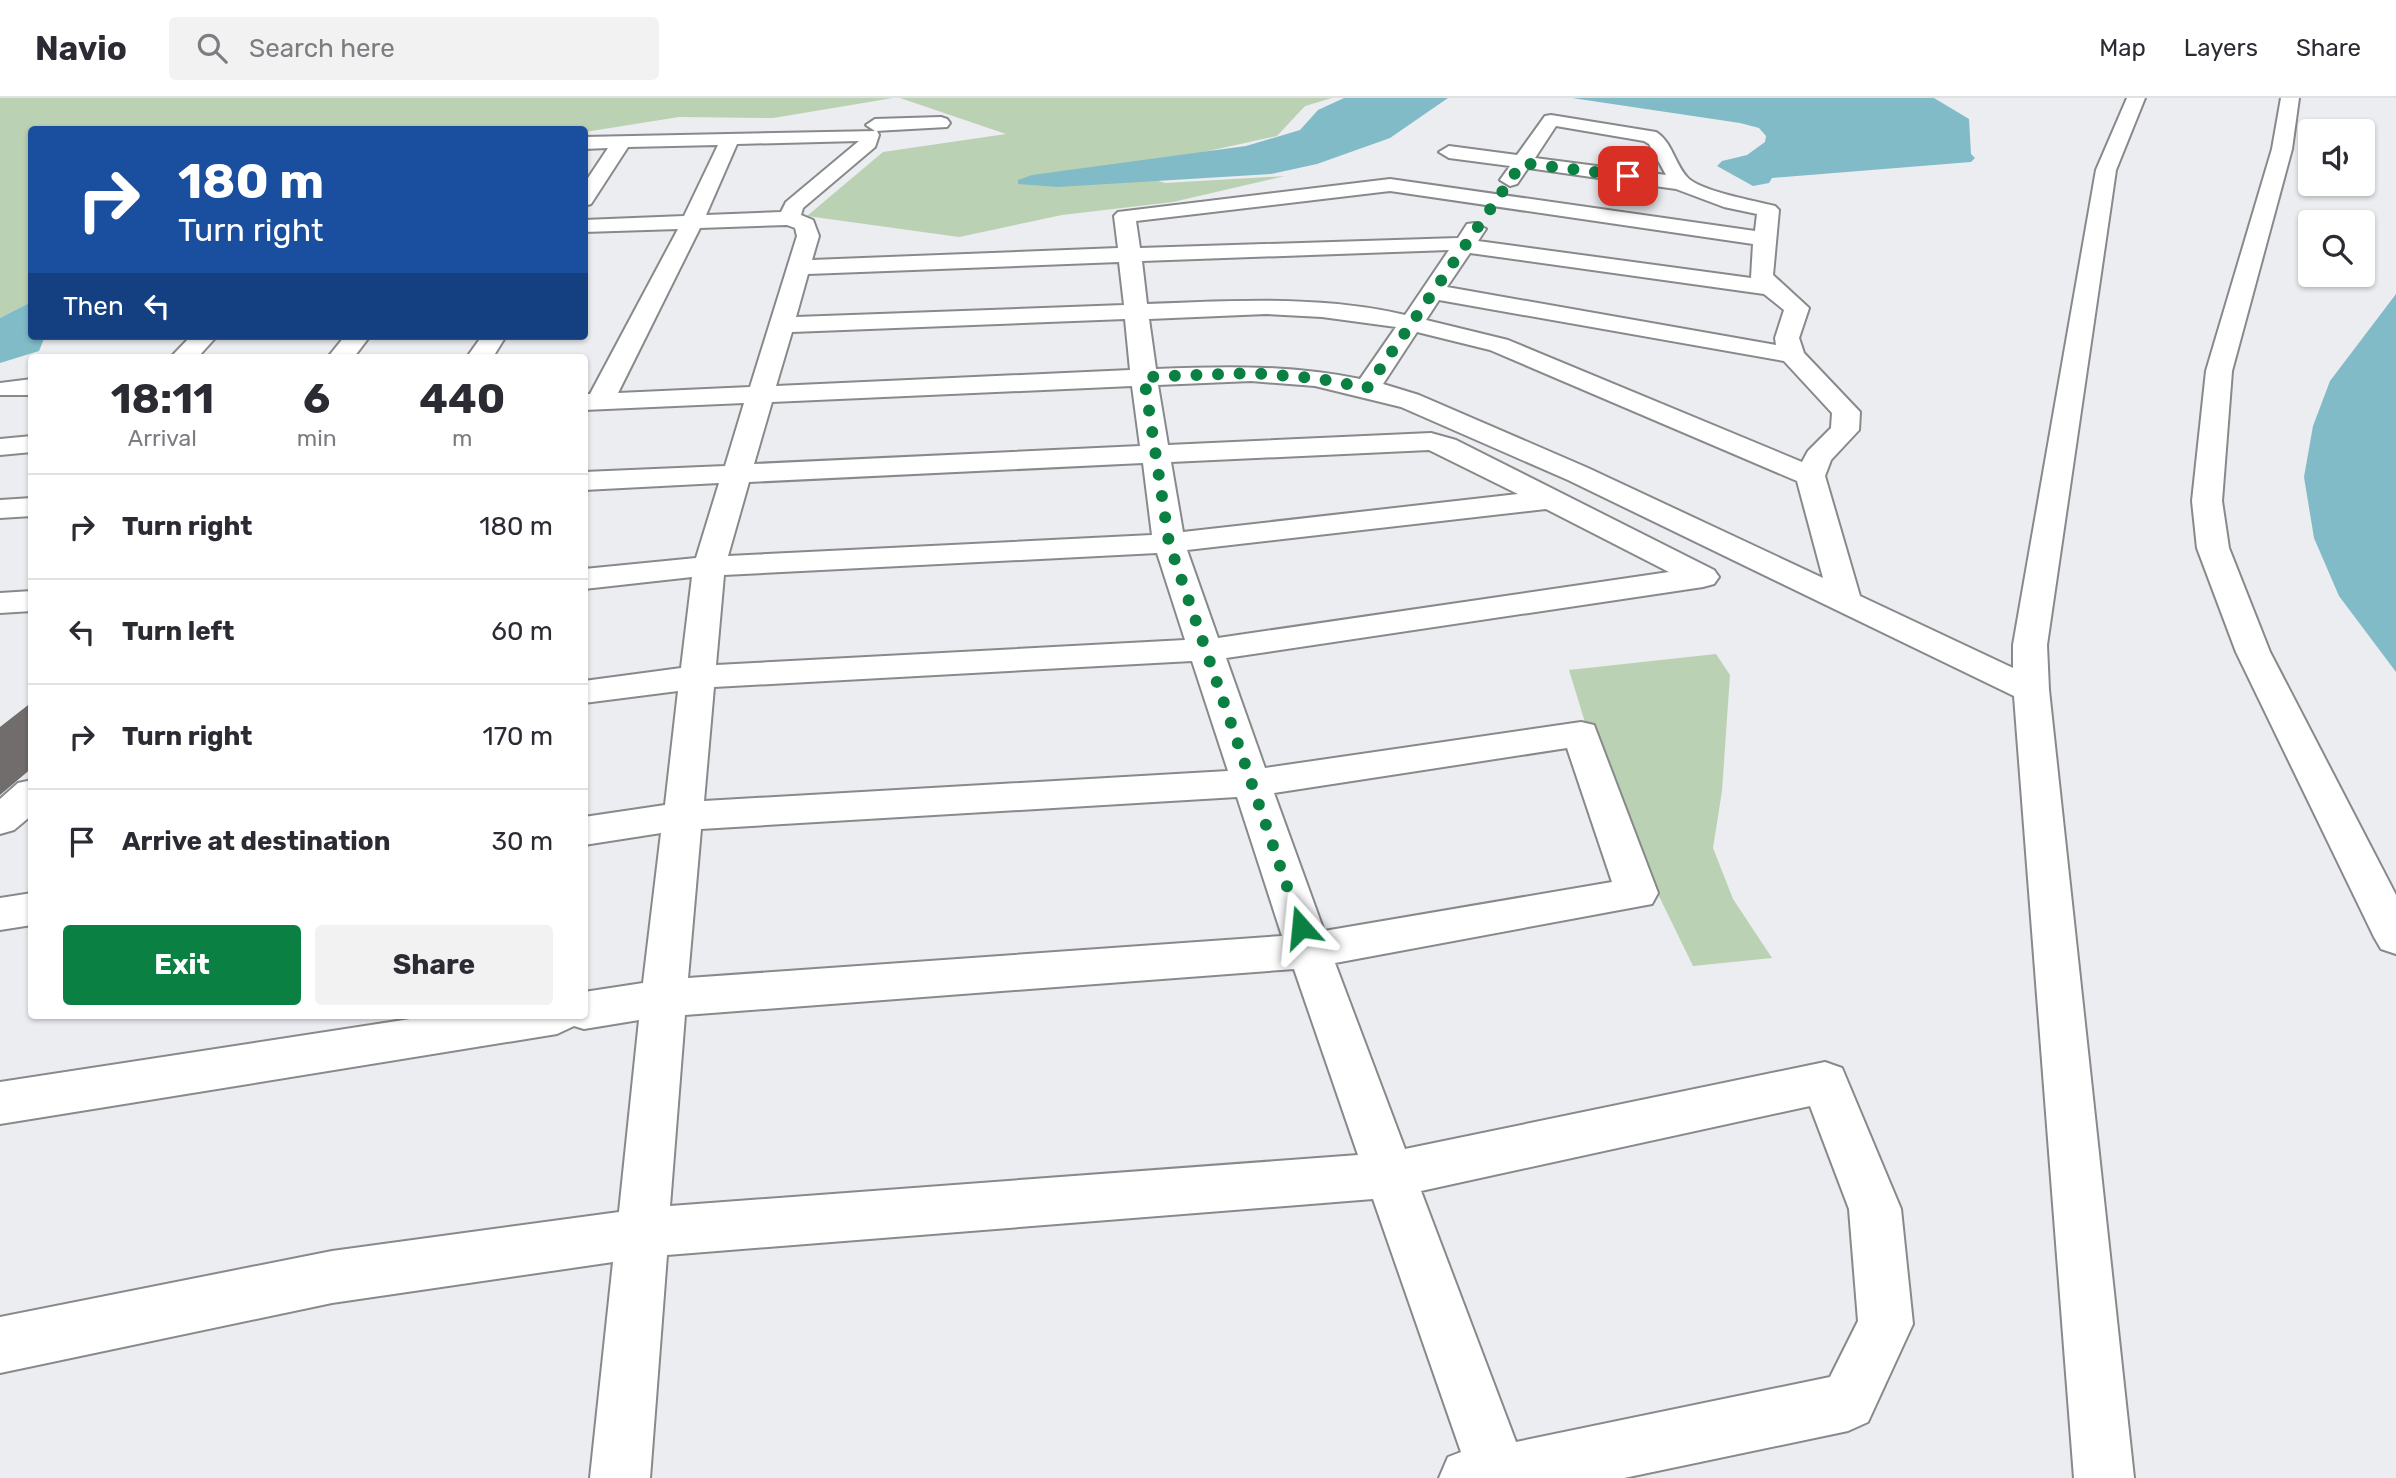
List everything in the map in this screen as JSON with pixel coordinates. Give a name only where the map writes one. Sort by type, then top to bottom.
[{"type":"street","points":[[2104,1478],[2031,690],[2030,645],[2106,170],[2136,98]]},
{"type":"street","points":[[2290,98],[2282,149],[2219,371],[2207,501],[2213,548],[2253,652],[2381,901],[2396,937]]},
{"type":"street","points":[[790,218],[793,205],[868,143],[884,107]]},
{"type":"street","points":[[1367,388],[1413,324],[1463,245],[1552,120],[1649,136],[1657,141],[1680,183]]},
{"type":"street","points":[[588,143],[730,139],[941,123]]},
{"type":"street","points":[[592,402],[692,222],[730,139]]},
{"type":"street","points":[[588,195],[622,142]]},
{"type":"street","points":[[1449,152],[1680,183],[1731,203],[1768,210],[1761,276],[1771,288],[1797,308],[1787,338],[1792,355],[1846,412],[1845,430],[1818,457],[1810,475],[1845,600]]},
{"type":"street","points":[[0,1345],[332,1277],[642,1234],[1389,1175],[1825,1082],[1875,1209],[1886,1324],[1849,1402],[1489,1477],[1389,1175],[1169,543],[1144,377],[1125,216],[1377,185],[1764,239]]},
{"type":"street","points":[[588,226],[790,218],[805,225],[808,236],[709,566],[664,998],[620,1478]]},
{"type":"street","points":[[800,267],[1463,245],[1771,288]]},
{"type":"street","points":[[1434,292],[1792,355]]},
{"type":"street","points":[[781,325],[1137,310],[1322,310],[1413,324],[1499,345],[1810,475]]},
{"type":"street","points":[[187,354],[201,340]]},
{"type":"street","points":[[343,354],[355,340]]},
{"type":"street","points":[[592,402],[1251,373],[1315,378],[1367,388],[1410,401],[1578,474],[2031,690]]},
{"type":"street","points":[[0,428],[28,426]]},
{"type":"street","points":[[588,481],[1431,441],[1553,499],[1703,577],[1206,650],[699,677],[588,691]]},
{"type":"street","points":[[0,447],[28,444]]},
{"type":"street","points":[[588,579],[709,566],[1169,543],[1553,499]]},
{"type":"street","points":[[0,509],[28,507]]},
{"type":"street","points":[[0,603],[28,601]]},
{"type":"street","points":[[588,830],[684,816],[1253,783],[1581,734],[1637,893],[1309,951],[664,998],[588,1010]]},
{"type":"street","points":[[0,820],[28,796]]},
{"type":"street","points":[[0,914],[28,910]]},
{"type":"street","points":[[0,1103],[531,1019]]},
{"type":"green space","points":[[0,98],[893,98],[773,118],[679,117],[588,132],[588,126],[28,126],[28,304],[0,318]]},
{"type":"green space","points":[[900,98],[1332,98],[1305,106],[1277,136],[1122,170],[1165,183],[1285,176],[1173,202],[1062,215],[959,237],[807,216],[883,152],[1006,134]]},
{"type":"green space","points":[[1716,654],[1730,675],[1722,791],[1713,848],[1733,899],[1772,958],[1693,966],[1603,781],[1569,670]]},
{"type":"water","points":[[1344,98],[1448,98],[1390,138],[1317,164],[1271,174],[1058,187],[1018,184],[1018,180],[1032,175],[1246,146],[1300,130],[1318,110]]},
{"type":"water","points":[[1572,98],[1934,98],[1969,119],[1971,154],[1975,158],[1971,162],[1772,178],[1769,183],[1753,186],[1717,166],[1722,161],[1747,155],[1765,142],[1766,136],[1759,128]]},
{"type":"water","points":[[2396,294],[2396,672],[2339,596],[2314,538],[2304,477],[2313,426],[2330,381]]},
{"type":"water","points":[[28,304],[28,340],[43,340],[39,351],[0,363],[0,318]]},
{"type":"building","points":[[28,705],[28,771],[0,795],[0,727]]},
{"type":"route","points":[[1301,927],[1169,543],[1144,377],[1251,373],[1315,378],[1367,388],[1522,163],[1628,176]]}]
